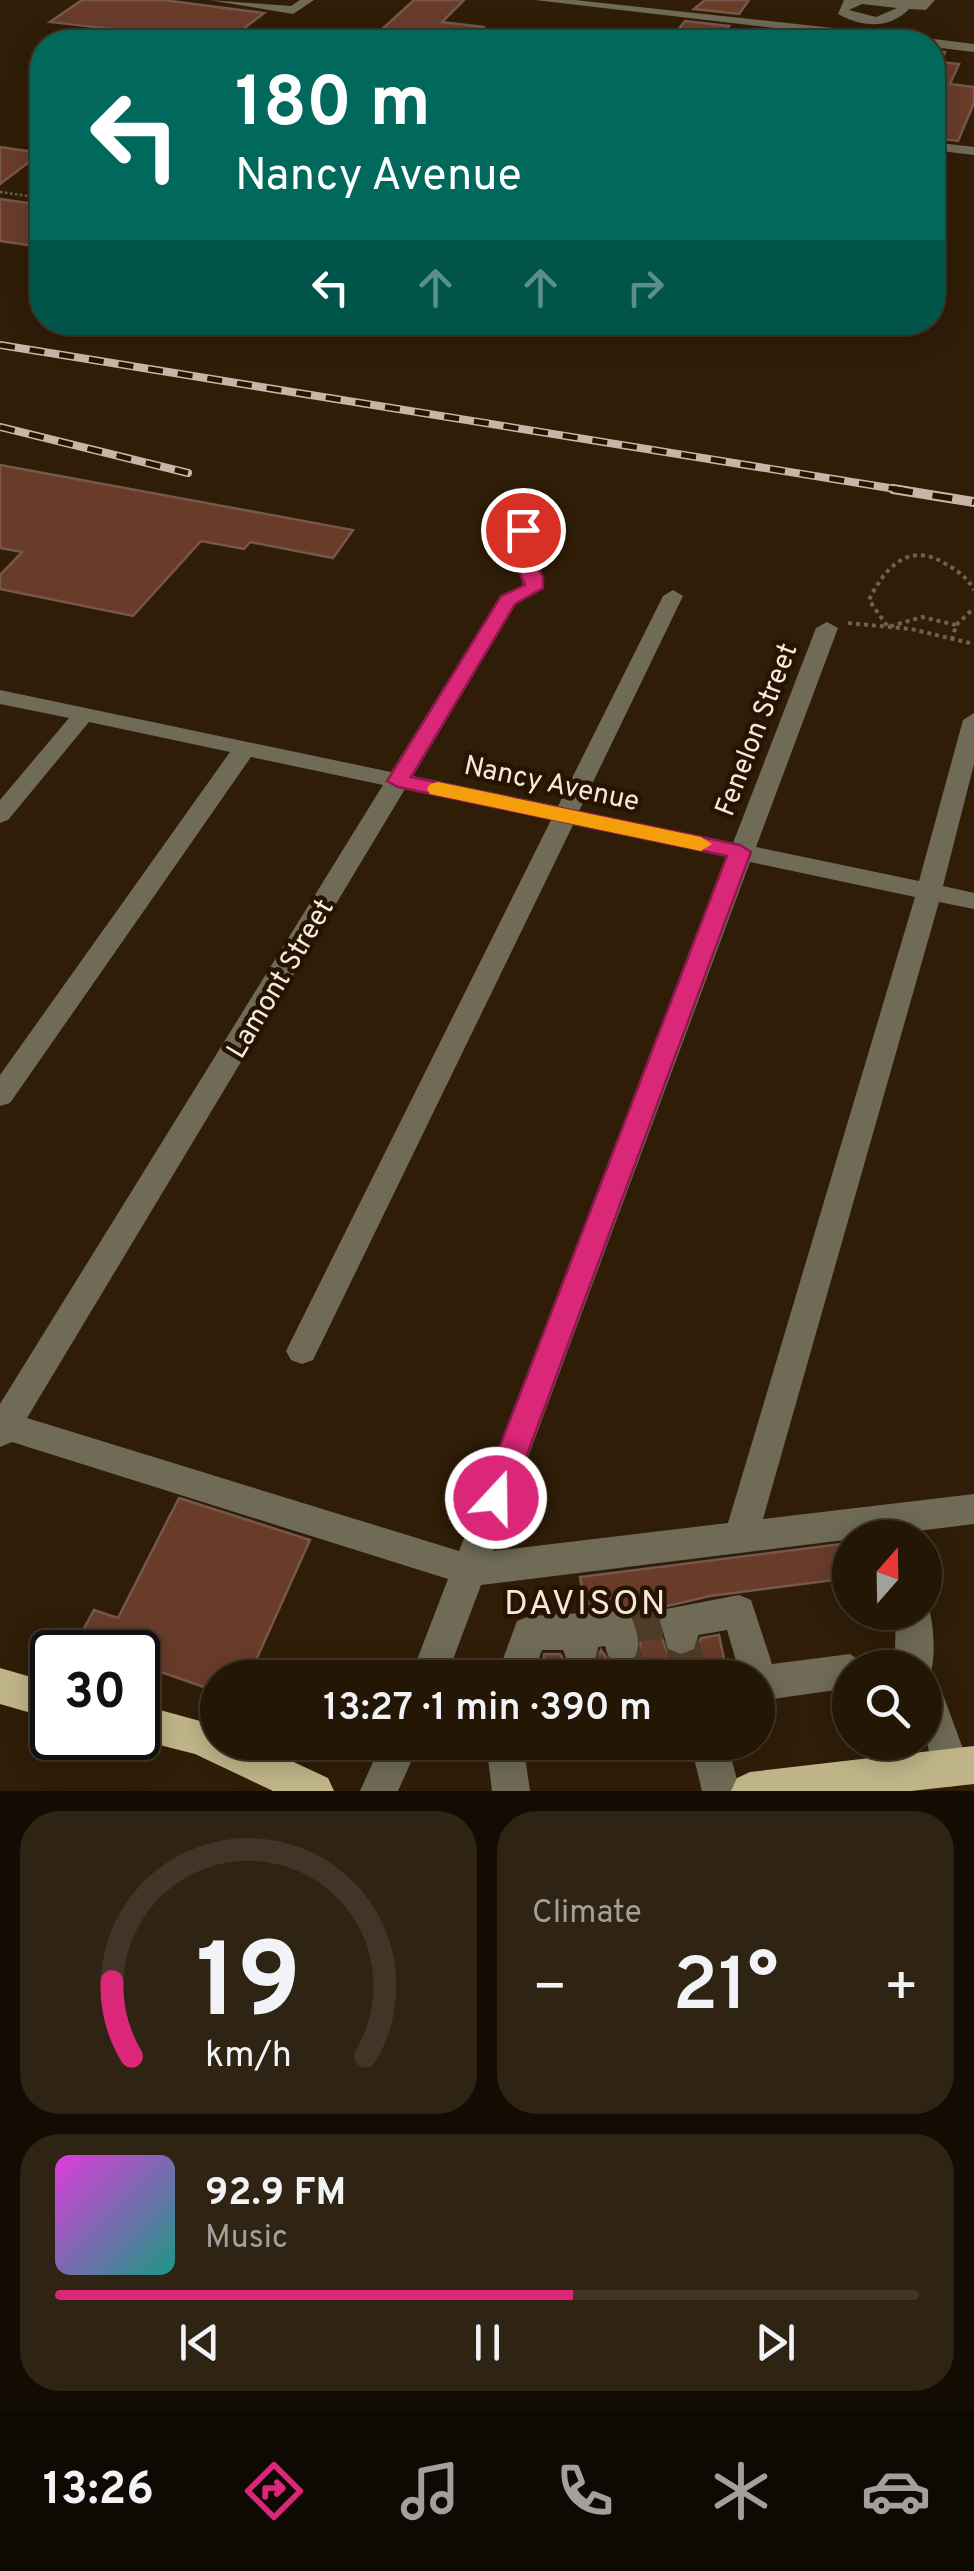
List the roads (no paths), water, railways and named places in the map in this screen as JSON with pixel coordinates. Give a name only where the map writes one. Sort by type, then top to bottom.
[{"type":"main road","points":[[0,1686],[30,1695]]},
{"type":"main road","points":[[160,1728],[198,1737],[315,1791]]},
{"type":"main road","points":[[770,1790],[963,1766]]},
{"type":"street","points":[[216,0],[292,10],[308,0]]},
{"type":"street","points":[[541,0],[646,12],[668,5],[748,30]]},
{"type":"street","points":[[906,5],[922,6],[929,0]]},
{"type":"street","points":[[945,45],[974,48]]},
{"type":"street","points":[[945,148],[974,151]]},
{"type":"street","name":"Lamont Street","points":[[2,1428],[509,598],[529,592],[536,584],[522,558],[523,530]]},
{"type":"street","points":[[302,1351],[673,596]]},
{"type":"street","name":"Fenelon Street","points":[[435,1660],[827,628]]},
{"type":"street","name":"Nancy Avenue","points":[[0,696],[974,901]]},
{"type":"street","points":[[0,815],[84,714]]},
{"type":"street","points":[[741,1537],[929,892],[974,720]]},
{"type":"street","points":[[0,1096],[245,748]]},
{"type":"street","points":[[2,1428],[468,1570],[974,1509]]},
{"type":"street","points":[[677,1626],[739,1612],[753,1660]]},
{"type":"street","points":[[520,1660],[530,1633],[579,1642],[623,1633]]},
{"type":"street","points":[[775,1681],[832,1673]]},
{"type":"street","points":[[942,1730],[963,1766]]},
{"type":"street","points":[[380,1791],[394,1760]]},
{"type":"street","points":[[507,1760],[511,1791]]},
{"type":"street","points":[[713,1760],[721,1791]]},
{"type":"tunnel","points":[[628,1626],[671,1621]]},
{"type":"tunnel","points":[[681,1637],[687,1660]]},
{"type":"tunnel","points":[[622,1645],[626,1660]]},
{"type":"tunnel","points":[[581,1650],[583,1660]]},
{"type":"railway","points":[[0,345],[908,491]]},
{"type":"railway","points":[[0,427],[188,473]]},
{"type":"railway","points":[[893,489],[974,502]]},
{"type":"district","name":"DAVISON","points":[[586,1602]]}]
